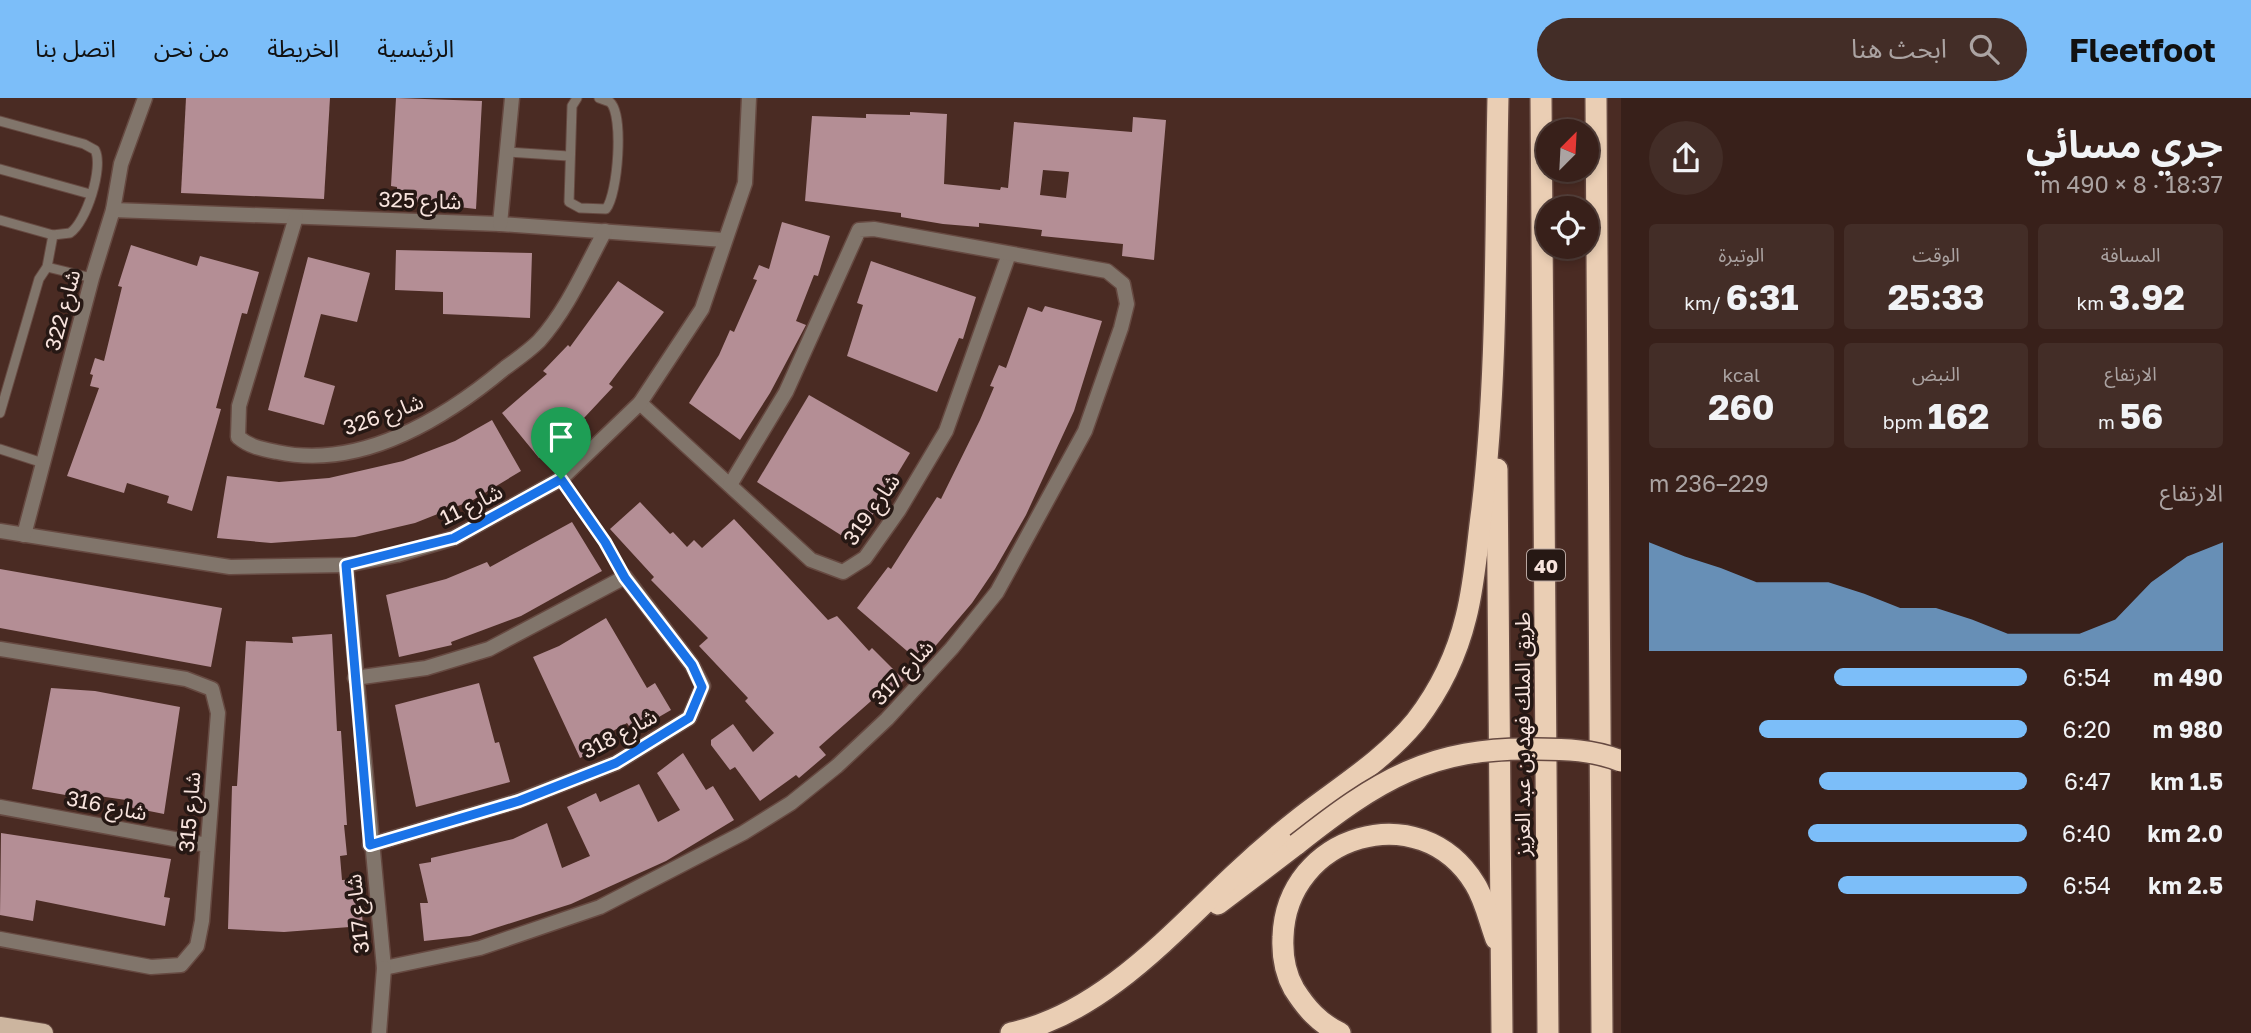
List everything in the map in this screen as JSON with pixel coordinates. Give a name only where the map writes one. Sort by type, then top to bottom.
[{"type":"highway","points":[[1498,98],[1492,394],[1498,485],[1502,1033]]},
{"type":"highway","name":"طريق الملك فهد بن عبد العزيز","points":[[1541,98],[1548,1033]]},
{"type":"highway","points":[[1596,98],[1602,1033]]},
{"type":"highway","points":[[1164,941],[1264,848],[1377,761],[1405,734],[1433,696],[1458,644],[1468,608],[1492,394]]},
{"type":"highway","points":[[1011,1033],[1043,1023],[1094,996],[1164,941],[1245,886],[1297,844],[1382,783],[1446,756],[1488,749],[1552,749],[1606,755],[1621,761]]},
{"type":"highway","points":[[1340,1033],[1313,1015],[1290,982],[1282,952],[1283,920],[1295,887],[1309,867],[1331,850],[1355,838],[1385,834],[1406,836],[1426,843],[1453,859],[1474,884],[1502,959]]},
{"type":"main road","points":[[0,1026],[44,1033]]},
{"type":"street","name":"شارع 322","points":[[24,535],[92,278],[113,210],[121,164],[145,98]]},
{"type":"street","points":[[500,224],[512,98]]},
{"type":"street","name":"شارع 11","points":[[0,531],[230,567],[346,565],[454,538],[561,479],[640,403],[702,309],[745,183],[748,98]]},
{"type":"street","name":"شارع 325","points":[[113,210],[500,224],[724,240]]},
{"type":"street","name":"شارع 326","points":[[296,217],[239,406],[237,426],[238,437],[248,446],[297,456],[354,451],[418,428],[455,407],[539,341],[572,294],[605,231]]},
{"type":"street","name":"شارع 317","points":[[346,565],[370,845],[384,968],[480,948],[600,907],[743,834],[791,803],[837,766],[887,719],[952,648],[997,592],[1085,431],[1127,304],[1124,284],[1107,271],[874,229],[859,230],[786,391],[730,485]]},
{"type":"street","name":"شارع 319","points":[[640,403],[811,560],[843,572],[865,558],[899,510],[946,431],[1009,254]]},
{"type":"street","points":[[355,678],[426,668],[489,649],[625,578]]},
{"type":"street","name":"شارع 318","points":[[370,845],[519,801],[616,763],[689,718],[702,687],[692,665],[625,578]]},
{"type":"street","name":"شارع 315","points":[[0,649],[186,679],[212,690],[218,713],[202,921],[197,946],[181,965],[152,967],[0,939]]},
{"type":"street","name":"شارع 316","points":[[0,807],[207,845]]},
{"type":"street","points":[[379,1033],[384,968]]},
{"type":"lane","points":[[577,98],[572,106],[568,156],[569,202],[580,208],[606,209],[615,192],[618,115],[610,102],[600,98]]},
{"type":"lane","points":[[0,121],[94,150],[99,164],[79,227],[70,233],[53,235],[0,220]]},
{"type":"lane","points":[[507,152],[568,156]]},
{"type":"lane","points":[[0,169],[90,194]]},
{"type":"lane","points":[[0,413],[39,279],[47,267],[53,235]]},
{"type":"lane","points":[[47,267],[92,278]]},
{"type":"lane","points":[[0,449],[43,463]]},
{"type":"lane","points":[[561,479],[605,542],[625,578]]},
{"type":"building","points":[[186,98],[330,98],[324,199],[181,193]]},
{"type":"building","points":[[396,98],[482,101],[476,209],[397,200],[397,187],[391,186]]},
{"type":"building","points":[[910,112],[947,114],[944,184],[1000,190],[1001,187],[1008,188],[1014,122],[1132,132],[1133,117],[1166,120],[1154,260],[1122,256],[1123,244],[1041,236],[1042,230],[979,223],[979,227],[943,224],[901,217],[901,213],[805,201],[812,116],[866,118],[866,114],[910,115]],"holes":[[[1043,170],[1069,172],[1066,198],[1040,195]]]},
{"type":"building","points":[[782,222],[830,236],[818,276],[814,275],[796,321],[806,325],[770,393],[740,440],[689,403],[719,355],[730,330],[734,332],[757,280],[753,279],[759,265],[769,269]]},
{"type":"building","points":[[131,245],[197,266],[200,256],[259,272],[247,314],[242,313],[216,408],[221,409],[192,511],[167,503],[169,496],[127,483],[124,493],[67,476],[99,388],[90,386],[93,375],[90,374],[95,358],[104,361],[122,287],[118,286]]},
{"type":"building","points":[[396,250],[532,253],[530,318],[443,314],[443,292],[395,290]]},
{"type":"building","points":[[308,257],[370,273],[357,322],[321,314],[304,377],[335,386],[324,425],[268,410]]},
{"type":"building","points":[[871,261],[976,297],[963,339],[959,338],[937,392],[847,356],[863,305],[857,303]]},
{"type":"building","points":[[618,281],[664,312],[609,384],[613,387],[584,418],[586,420],[539,458],[502,413],[547,374],[543,371],[568,345],[570,347]]},
{"type":"building","points":[[1045,306],[1102,321],[1074,411],[1026,515],[995,569],[972,603],[921,663],[857,608],[888,567],[891,569],[937,497],[941,499],[980,420],[994,387],[990,386],[999,365],[1006,368],[1028,307],[1042,312]]},
{"type":"building","points":[[809,395],[910,453],[855,544],[757,482]]},
{"type":"building","points":[[492,420],[521,471],[473,500],[415,523],[355,537],[271,543],[217,538],[227,476],[279,482],[329,478],[403,461],[455,441]]},
{"type":"building","points":[[640,502],[670,534],[673,532],[687,547],[694,540],[702,548],[734,519],[828,620],[837,616],[869,651],[872,648],[904,680],[884,700],[879,694],[819,747],[826,755],[799,778],[796,775],[760,801],[735,767],[730,770],[711,745],[711,740],[733,724],[753,752],[774,733],[745,701],[748,698],[699,646],[708,638],[651,580],[654,577],[610,529]]},
{"type":"building","points":[[572,522],[602,571],[521,616],[451,642],[452,645],[399,657],[386,595],[446,579],[487,562],[490,567]]},
{"type":"building","points":[[0,569],[222,608],[211,667],[0,628]]},
{"type":"building","points":[[606,618],[647,688],[655,683],[671,710],[633,732],[627,723],[613,731],[617,740],[580,758],[533,657],[559,646]]},
{"type":"building","points":[[332,634],[337,731],[341,731],[347,825],[344,825],[347,855],[340,856],[342,880],[359,879],[363,926],[284,932],[228,929],[232,786],[237,786],[246,641],[293,643],[292,637]]},
{"type":"building","points":[[479,683],[495,743],[499,742],[510,782],[416,807],[395,705]]},
{"type":"building","points":[[51,688],[95,691],[180,707],[164,814],[124,806],[126,800],[71,792],[71,796],[32,789]]},
{"type":"building","points":[[683,753],[706,790],[713,786],[734,820],[666,861],[571,904],[470,936],[424,941],[420,903],[428,903],[419,864],[431,862],[431,858],[513,839],[547,823],[562,868],[590,856],[567,807],[596,793],[600,802],[639,784],[658,822],[680,810],[657,773]]},
{"type":"building","points":[[1,833],[171,859],[164,897],[170,898],[165,926],[36,900],[33,921],[0,915]]},
{"type":"route","points":[[561,479],[605,542],[625,578],[692,665],[702,687],[697,704],[689,718],[616,763],[519,801],[370,845],[346,565],[397,555],[454,538],[492,520],[561,479]]}]
